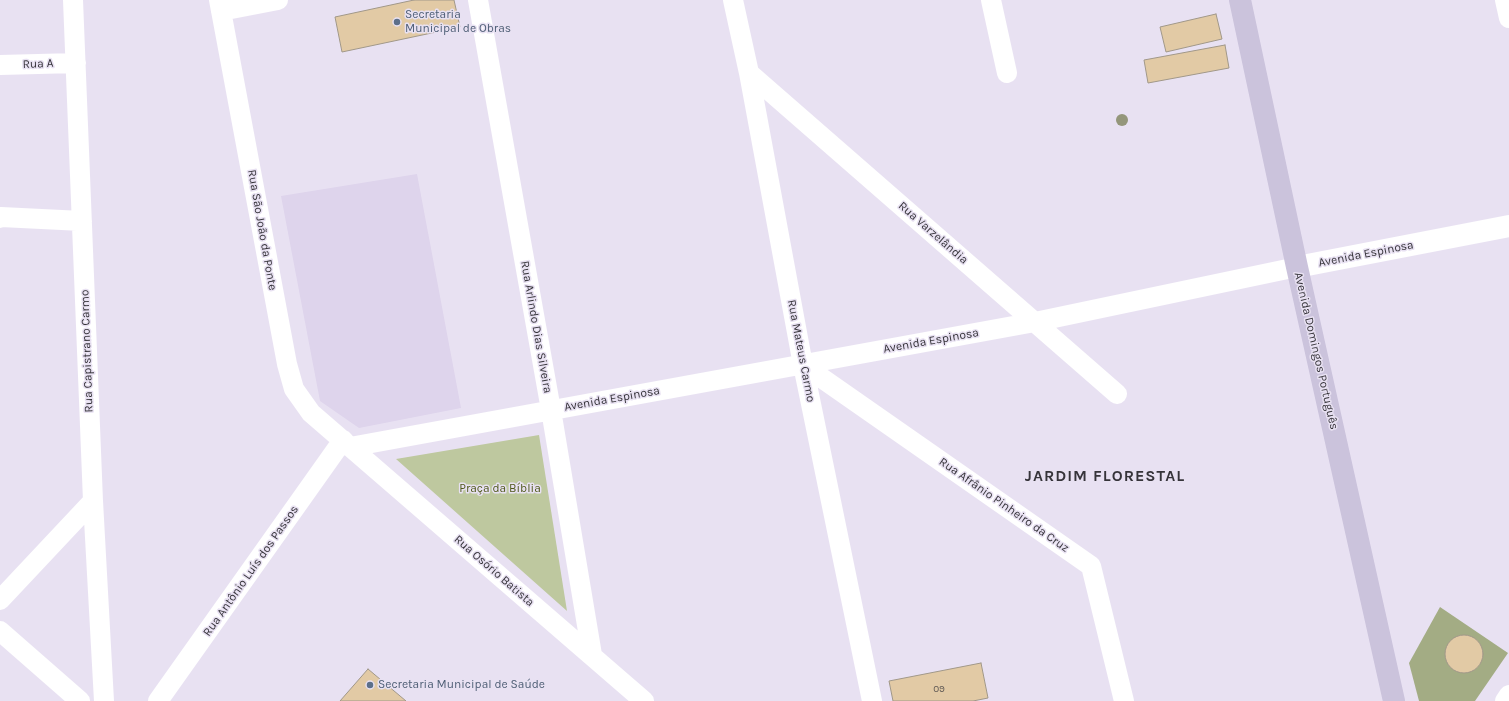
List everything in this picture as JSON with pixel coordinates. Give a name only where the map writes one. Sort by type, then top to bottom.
[{"type":"main road","name":"Avenida Domingos Português","points":[[1240,0],[1297,267],[1394,701]]},
{"type":"street","name":"Rua Capistrano Carmo","points":[[73,0],[93,501],[104,701]]},
{"type":"street","points":[[220,5],[278,0]]},
{"type":"street","name":"Rua Arlindo Dias Silveira","points":[[478,0],[551,410],[592,655]]},
{"type":"street","name":"Rua Mateus Carmo","points":[[733,0],[749,73],[803,365],[872,701]]},
{"type":"street","points":[[991,0],[1007,73]]},
{"type":"street","points":[[1506,0],[1509,18]]},
{"type":"street","name":"Rua São João da Ponte","points":[[220,5],[287,364],[294,389],[311,413],[347,444]]},
{"type":"street","name":"Rua A","points":[[0,65],[76,63]]},
{"type":"street","name":"Rua Varzelândia","points":[[749,73],[1117,394]]},
{"type":"street","points":[[0,217],[82,221]]},
{"type":"street","name":"Avenida Espinosa","points":[[347,444],[551,410],[1034,322],[1297,267],[1509,226]]},
{"type":"street","name":"Rua Afrânio Pinheiro da Cruz","points":[[803,365],[1091,566],[1124,701]]},
{"type":"street","name":"Rua Osório Batista","points":[[347,444],[644,701]]},
{"type":"street","name":"Rua Antônio Luís dos Passos","points":[[158,701],[347,444]]},
{"type":"street","points":[[0,600],[93,501]]},
{"type":"street","points":[[0,631],[80,701]]},
{"type":"street","points":[[1505,701],[1509,695]]},
{"type":"shaded area","points":[[417,174],[461,408],[359,428],[320,401],[281,196]]},
{"type":"green space","name":"Praça da Bíblia","points":[[539,435],[567,611],[396,459]]},
{"type":"green space","points":[[1440,607],[1508,653],[1475,701],[1419,701],[1409,663]]},
{"type":"building","name":"Secretaria Municipal de Obras","points":[[414,0],[454,0],[460,27],[342,52],[335,17]]},
{"type":"building","points":[[1216,14],[1222,39],[1166,52],[1160,27]]},
{"type":"building","points":[[1225,45],[1229,68],[1148,83],[1144,60]]},
{"type":"building","points":[[1460,635],[1468,635],[1478,640],[1482,647],[1482,661],[1478,668],[1468,673],[1460,673],[1450,668],[1448,665],[1445,658],[1445,650],[1450,640],[1453,638]]},
{"type":"building","points":[[981,663],[988,698],[973,701],[893,701],[889,681]]},
{"type":"building","name":"Secretaria Municipal de Saúde","points":[[368,669],[406,701],[340,701]]},
{"type":"place","name":"Secretaria Municipal de Obras","points":[[397,22]]},
{"type":"place","name":"Secretaria Municipal de Saúde","points":[[370,685]]},
{"type":"district","name":"JARDIM FLORESTAL","points":[[1105,476]]}]
